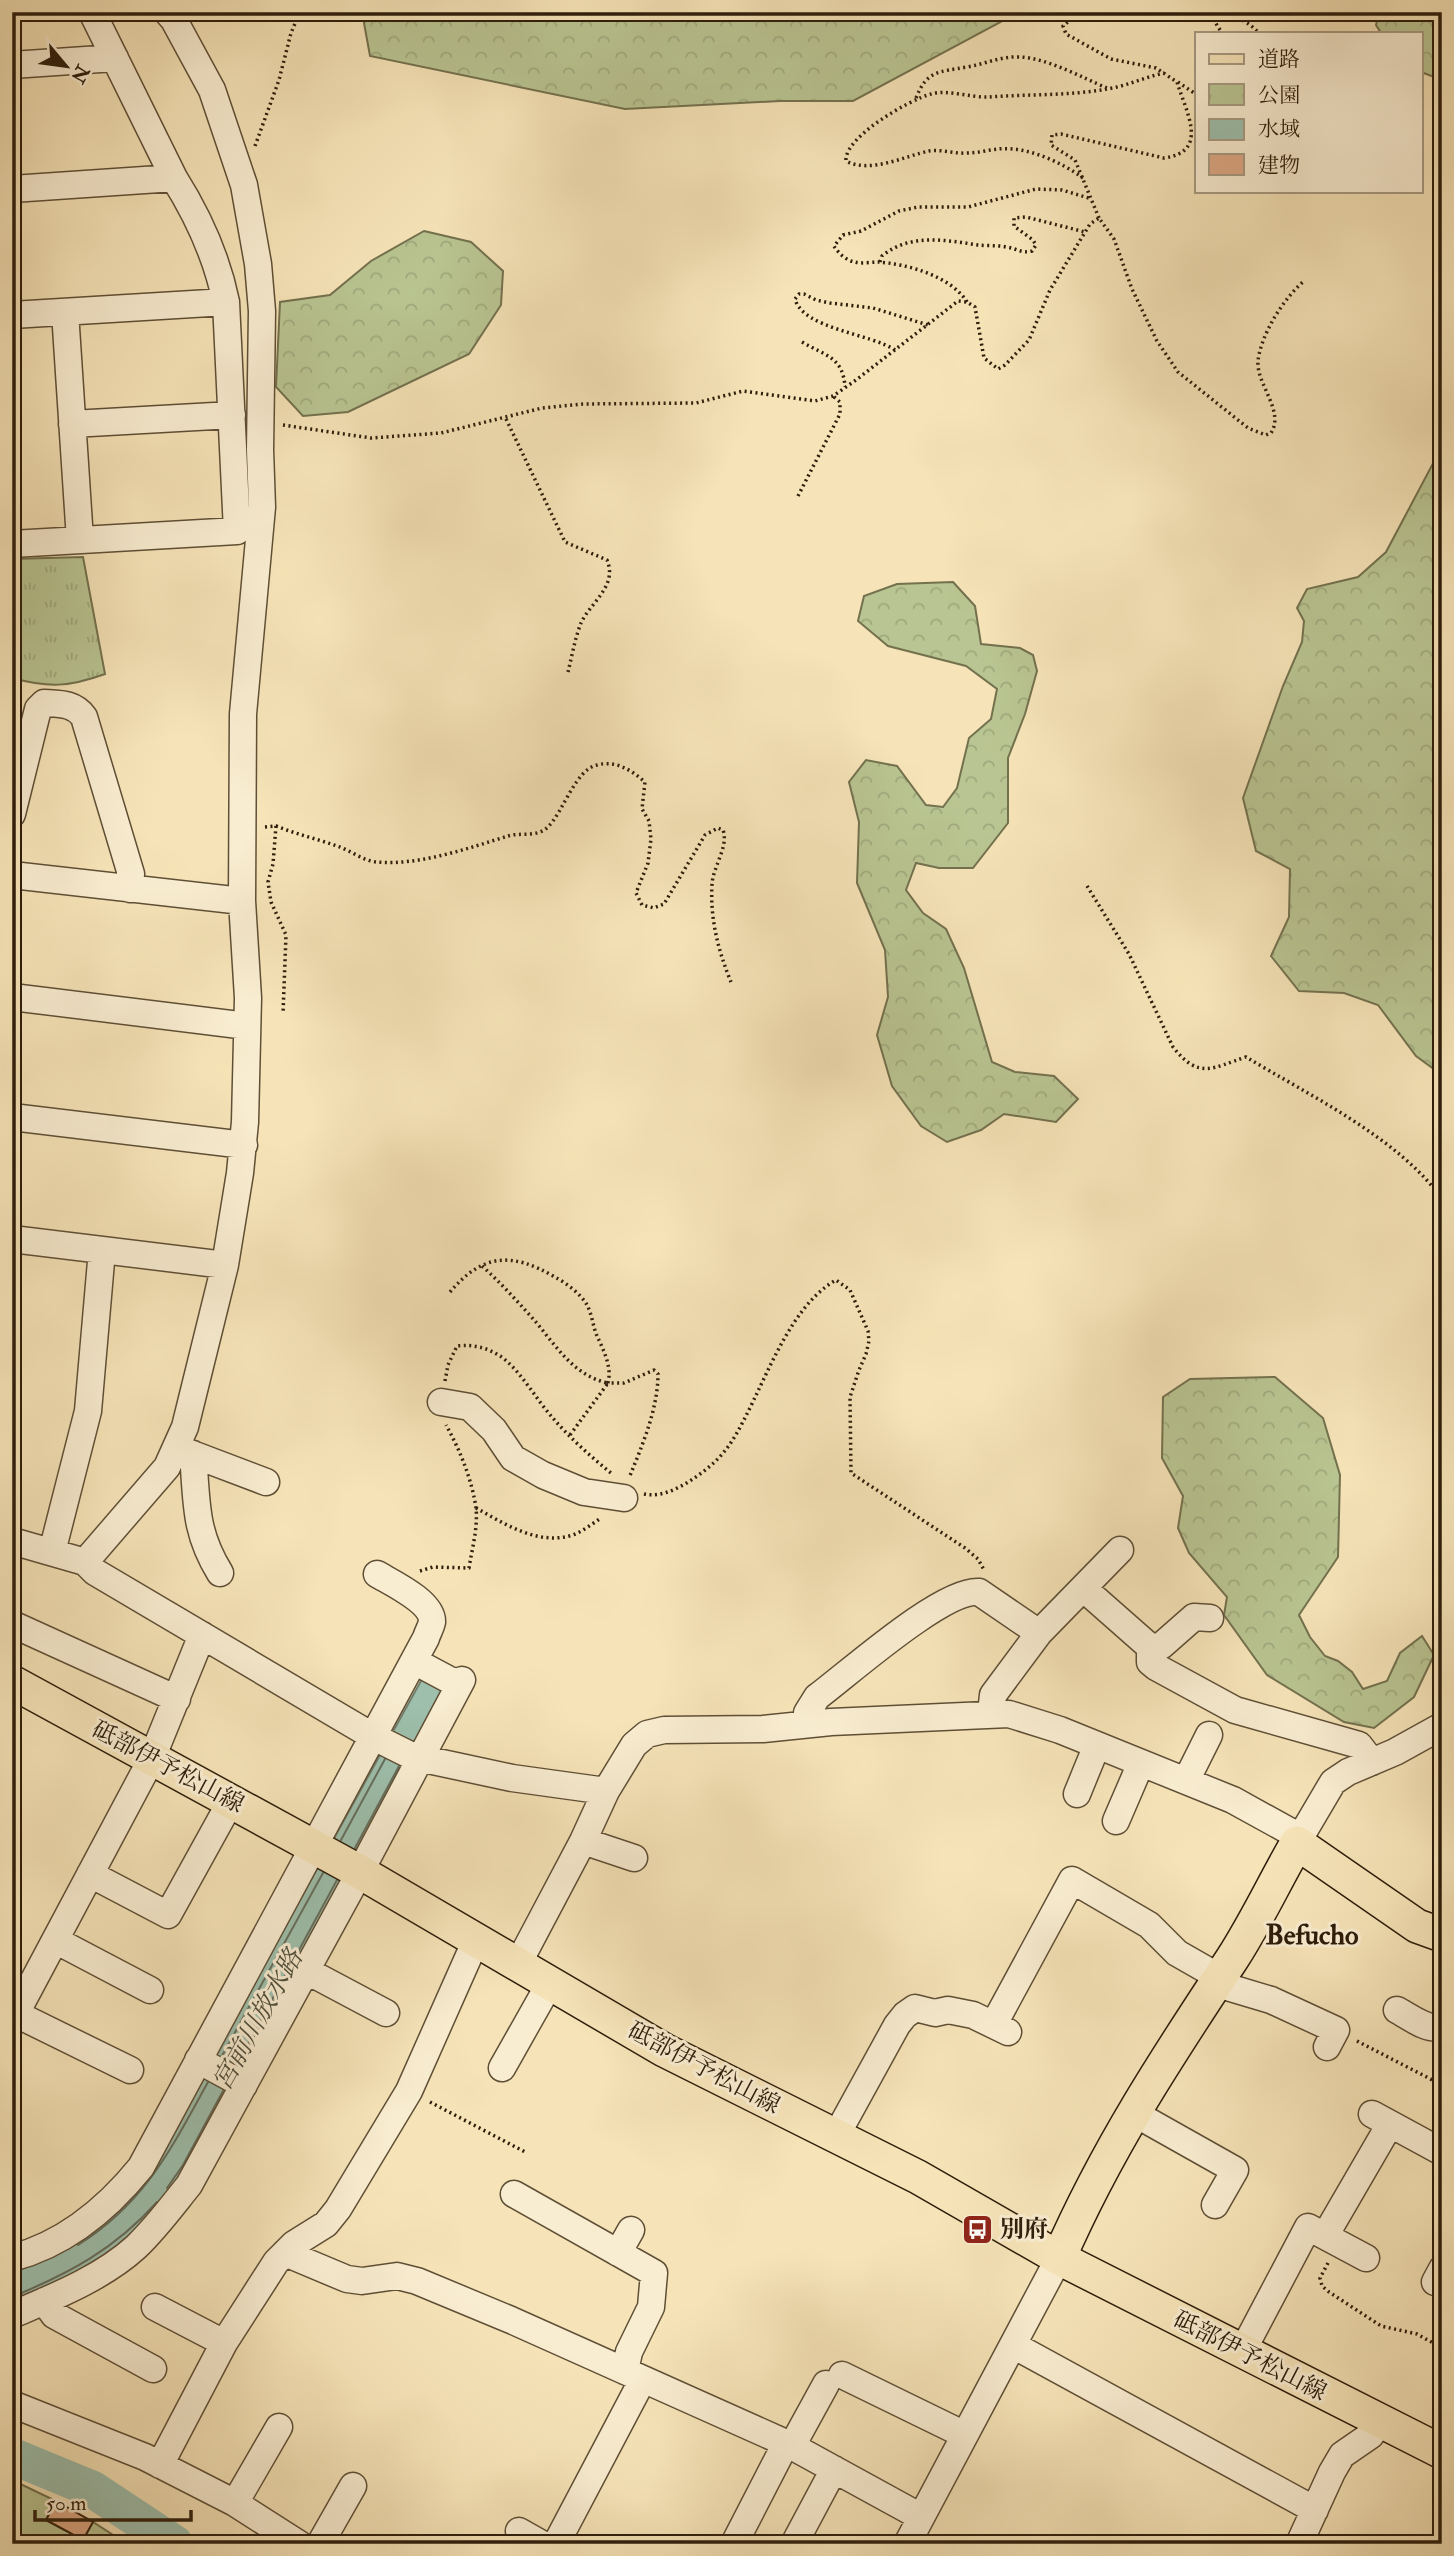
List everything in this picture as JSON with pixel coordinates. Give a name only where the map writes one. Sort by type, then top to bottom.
[{"type":"main road","name":"砥部伊予松山線","points":[[15,1689],[152,1758],[357,1870],[664,2049],[918,2177],[1059,2258],[1379,2422],[1439,2445]]},
{"type":"main road","points":[[1059,2258],[1073,2225],[1132,2112],[1232,1958],[1298,1840],[1417,1926],[1442,1935]]},
{"type":"street","points":[[92,12],[174,178],[189,201],[220,274],[226,302],[232,415],[248,535],[242,830],[247,1026],[244,1145],[225,1265],[185,1427],[184,1451],[199,1529],[207,1551],[220,1573]]},
{"type":"street","points":[[167,12],[212,90],[244,185],[258,264],[262,311],[262,507],[248,535]]},
{"type":"street","points":[[12,65],[115,58]]},
{"type":"street","points":[[12,189],[174,178]]},
{"type":"street","points":[[12,315],[226,302]]},
{"type":"street","points":[[65,312],[80,540]]},
{"type":"street","points":[[72,424],[232,415]]},
{"type":"street","points":[[12,544],[248,535]]},
{"type":"street","points":[[12,814],[38,709],[44,703],[69,705],[79,709],[84,717],[131,874],[130,889]]},
{"type":"street","points":[[12,875],[242,901]]},
{"type":"street","points":[[12,997],[247,1026]]},
{"type":"street","points":[[12,1117],[244,1145]]},
{"type":"street","points":[[12,1239],[225,1265]]},
{"type":"street","points":[[51,1552],[88,1411],[102,1250]]},
{"type":"street","points":[[441,1402],[470,1407],[494,1430],[513,1458],[543,1475],[584,1492],[626,1494]]},
{"type":"street","points":[[184,1451],[266,1482]]},
{"type":"street","points":[[85,1562],[166,1467],[184,1451]]},
{"type":"street","points":[[12,1541],[85,1562],[96,1572],[202,1635],[377,1738],[417,1758],[512,1778],[606,1791]]},
{"type":"street","points":[[991,1713],[993,1695],[1039,1633],[1120,1550]]},
{"type":"street","points":[[12,2258],[45,2246],[96,2215],[121,2192],[141,2167],[319,1849],[417,1663],[432,1622],[429,1611],[414,1596],[377,1574]]},
{"type":"street","points":[[1083,1588],[1150,1647],[1161,1646],[1194,1617],[1210,1618]]},
{"type":"street","points":[[806,1724],[807,1713],[817,1697],[924,1615],[950,1599],[971,1591],[979,1592],[1039,1633]]},
{"type":"street","points":[[12,1624],[177,1699]]},
{"type":"street","points":[[130,2070],[17,2004],[55,1940],[152,1758],[202,1635]]},
{"type":"street","points":[[1150,1647],[1150,1662],[1156,1667],[1235,1710],[1359,1745],[1372,1762]]},
{"type":"street","points":[[12,2315],[110,2267],[135,2248],[189,2185],[241,2083],[307,1971],[357,1870],[458,1682],[417,1663]]},
{"type":"street","points":[[518,1965],[606,1791],[634,1745],[647,1734],[664,1730],[763,1729],[806,1724],[1009,1714],[1035,1721],[1186,1781],[1266,1816],[1298,1840],[1333,1782],[1442,1726]]},
{"type":"street","points":[[1186,1781],[1209,1735]]},
{"type":"street","points":[[1077,1794],[1097,1745]]},
{"type":"street","points":[[1116,1821],[1141,1763]]},
{"type":"street","points":[[90,1874],[168,1915],[231,1801]]},
{"type":"street","points":[[583,1841],[634,1858]]},
{"type":"street","points":[[836,2136],[905,2014],[915,2008],[934,2013],[948,2010],[973,2015],[1001,2028],[1072,1880],[1149,1925],[1177,1952],[1216,1980],[1271,2000],[1331,2039]]},
{"type":"street","points":[[55,1940],[150,1990]]},
{"type":"street","points":[[160,2465],[224,2343],[285,2253],[326,2224],[338,2209],[409,2091],[476,1940]]},
{"type":"street","points":[[307,1971],[386,2013]]},
{"type":"street","points":[[502,2068],[550,1983]]},
{"type":"street","points":[[1396,2010],[1428,2027],[1437,2029],[1442,2026]]},
{"type":"street","points":[[202,2062],[241,2083]]},
{"type":"street","points":[[1132,2112],[1235,2170],[1215,2205]]},
{"type":"street","points":[[1332,2240],[1381,2119],[1442,2152]]},
{"type":"street","points":[[517,2204],[624,2241],[654,2273],[651,2307],[629,2352],[634,2375],[555,2544]]},
{"type":"street","points":[[1242,2351],[1308,2227],[1366,2258]]},
{"type":"street","points":[[285,2253],[347,2279],[362,2281],[397,2276],[417,2281],[511,2320],[789,2445],[834,2469],[917,2535],[965,2435],[1059,2258]]},
{"type":"street","points":[[44,2301],[54,2315],[96,2349],[153,2369]]},
{"type":"street","points":[[155,2307],[224,2343]]},
{"type":"street","points":[[1013,2344],[1315,2510]]},
{"type":"street","points":[[734,2544],[789,2445],[834,2379],[965,2435]]},
{"type":"street","points":[[12,2404],[160,2465],[235,2503],[299,2544]]},
{"type":"street","points":[[1299,2544],[1342,2455],[1364,2440],[1379,2422]]},
{"type":"street","points":[[235,2503],[279,2427]]},
{"type":"street","points":[[794,2544],[834,2469]]},
{"type":"street","points":[[320,2544],[353,2486]]},
{"type":"path","points":[[244,185],[261,127],[279,80],[290,33],[300,12]]},
{"type":"path","points":[[1118,12],[1074,17],[1063,26],[1066,34],[1111,59],[1156,68],[1195,94]]},
{"type":"path","points":[[1205,12],[1231,14],[1258,32]]},
{"type":"path","points":[[1216,13],[1215,22],[1221,32]]},
{"type":"path","points":[[916,99],[923,82],[931,75],[992,59],[1022,57],[1048,64],[1109,89]]},
{"type":"path","points":[[1083,178],[1068,167],[1040,155],[1011,149],[983,153],[930,151],[864,166],[846,161],[849,148],[857,138],[908,102],[934,93],[978,98],[1109,89],[1142,77],[1164,73]]},
{"type":"path","points":[[1177,82],[1192,135],[1188,146],[1179,156],[1164,158],[1061,134],[1052,135],[1051,145],[1075,160],[1099,218],[1114,239],[1132,289],[1157,341],[1178,372],[1259,434],[1271,433],[1275,422],[1272,405],[1260,375],[1258,361],[1262,346],[1280,308],[1304,281]]},
{"type":"path","points":[[1091,199],[1062,190],[1036,188],[968,206],[918,207],[899,211],[861,231],[843,235],[834,246],[837,252],[854,262],[880,262],[925,272],[946,281],[960,291],[967,302],[975,307],[984,358],[998,369],[1029,340],[1050,290],[1085,232],[1099,218]]},
{"type":"path","points":[[880,262],[881,256],[903,243],[925,240],[953,240],[1007,247],[1025,253],[1032,250],[1036,245],[1014,226],[1014,218],[1026,217],[1085,232]]},
{"type":"path","points":[[895,350],[885,344],[838,330],[811,317],[797,306],[795,299],[799,294],[804,294],[816,300],[873,308],[928,325]]},
{"type":"path","points":[[260,421],[371,438],[441,433],[542,408],[583,404],[696,403],[743,391],[815,401],[833,396],[958,301],[967,302]]},
{"type":"path","points":[[803,342],[838,361],[844,372],[845,387]]},
{"type":"path","points":[[798,496],[840,415],[840,402],[833,396]]},
{"type":"path","points":[[506,419],[565,542],[607,561],[611,569],[607,584],[597,602],[586,611],[579,626],[568,672]]},
{"type":"path","points":[[242,830],[276,826],[340,846],[375,862],[441,856],[515,834],[534,834],[547,828],[564,806],[578,780],[593,765],[611,763],[631,769],[645,782],[642,809],[649,821],[651,839],[648,863],[636,893],[642,905],[654,908],[664,904],[705,835],[718,828],[723,830],[725,836],[712,884],[713,917],[717,947],[731,982]]},
{"type":"path","points":[[276,826],[273,864],[268,881],[271,902],[286,935],[283,1014]]},
{"type":"path","points":[[1087,886],[1129,954],[1173,1046],[1182,1058],[1205,1070],[1246,1057],[1382,1142],[1429,1181],[1442,1199]]},
{"type":"path","points":[[450,1292],[469,1272],[492,1262],[515,1259],[534,1264],[579,1295],[587,1305],[610,1374],[608,1383],[570,1435]]},
{"type":"path","points":[[476,1508],[515,1529],[549,1538],[576,1534],[612,1511],[622,1504],[626,1494],[658,1386],[658,1374],[654,1370],[624,1383],[597,1381],[580,1372],[482,1266]]},
{"type":"path","points":[[626,1494],[651,1495],[670,1492],[705,1471],[720,1457],[732,1441],[788,1334],[826,1286],[836,1280],[850,1290],[868,1331],[869,1341],[850,1397],[851,1473],[978,1559],[984,1567],[979,1592]]},
{"type":"path","points":[[1331,2039],[1442,2085]]},
{"type":"path","points":[[409,2091],[527,2153]]},
{"type":"path","points":[[1332,2240],[1320,2278],[1322,2286],[1381,2326],[1417,2334],[1442,2348]]},
{"type":"green space","points":[[372,12],[1019,12],[853,101],[780,101],[625,109],[370,56],[364,23]]},
{"type":"green space","points":[[1379,12],[1442,12],[1442,80],[1422,72],[1422,32],[1380,32],[1376,25]]},
{"type":"green space","points":[[424,231],[471,242],[503,271],[501,305],[469,354],[348,412],[303,416],[276,387],[280,302],[330,295],[371,261]]},
{"type":"green space","points":[[1442,437],[1442,1075],[1416,1056],[1378,1005],[1344,993],[1299,991],[1271,956],[1289,917],[1290,869],[1256,851],[1243,798],[1283,686],[1302,642],[1304,621],[1297,608],[1307,589],[1358,577],[1386,552],[1438,454]]},
{"type":"green space","points":[[83,557],[105,674],[59,685],[12,678],[12,559]]},
{"type":"green space","points":[[953,582],[975,606],[981,644],[1020,648],[1033,655],[1037,671],[1025,714],[1008,758],[1008,823],[973,868],[939,868],[916,863],[906,890],[923,913],[946,929],[964,968],[992,1062],[1015,1072],[1054,1076],[1078,1099],[1056,1122],[1004,1114],[981,1130],[947,1142],[921,1126],[892,1086],[877,1035],[888,997],[885,950],[857,883],[859,822],[849,782],[866,760],[897,766],[926,805],[943,807],[957,788],[969,738],[991,719],[997,689],[966,666],[888,646],[858,621],[864,596],[897,584]]},
{"type":"green space","points":[[1275,1377],[1323,1418],[1340,1475],[1338,1557],[1299,1615],[1310,1637],[1325,1656],[1338,1661],[1352,1672],[1363,1689],[1387,1681],[1400,1653],[1422,1636],[1434,1655],[1414,1697],[1374,1728],[1344,1722],[1267,1675],[1224,1615],[1227,1597],[1189,1553],[1178,1528],[1183,1496],[1162,1458],[1163,1397],[1190,1379]]},
{"type":"green space","points":[[12,2480],[56,2501],[46,2520],[83,2540],[93,2522],[127,2544],[12,2544]]},
{"type":"water","name":"宮前川放水路","points":[[422,1679],[447,1693],[189,2169],[145,2226],[89,2270],[12,2305],[12,2265],[165,2144]]},
{"type":"building","points":[[56,2501],[93,2522],[83,2540],[46,2520]]},
{"type":"waterway","points":[[12,2456],[92,2489],[175,2544]]},
{"type":"place","name":"別府","points":[[977,2229]]},
{"type":"district","name":"Befucho","points":[[1312,1935]]}]
